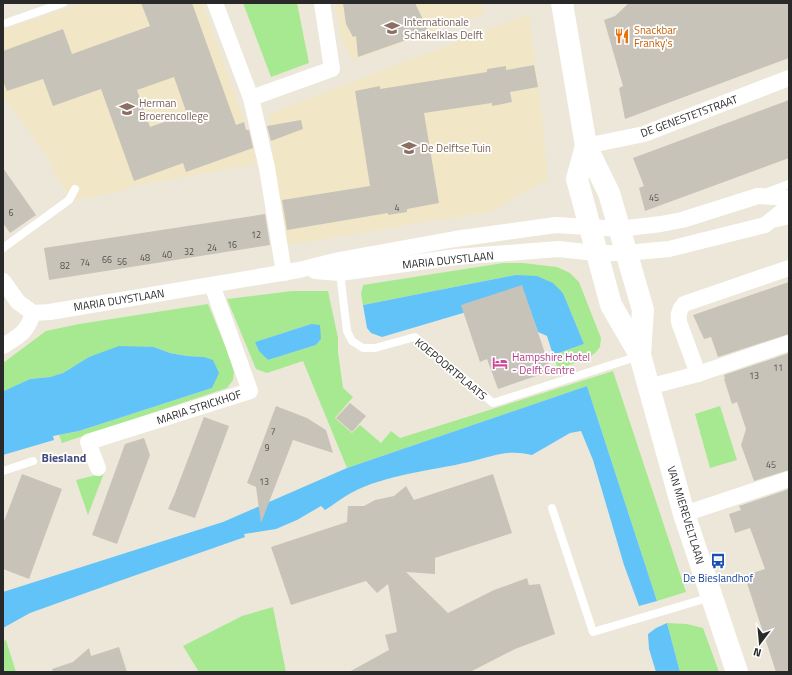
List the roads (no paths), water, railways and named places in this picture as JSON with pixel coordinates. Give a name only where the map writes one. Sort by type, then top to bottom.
[{"type":"main road","points":[[562,3],[586,146],[608,193],[643,310],[640,355]]},
{"type":"main road","points":[[586,146],[577,179],[589,227],[611,305],[640,355]]},
{"type":"main road","name":"VAN MIEREVELTLAAN","points":[[640,355],[684,514],[737,672]]},
{"type":"street","points":[[216,3],[251,98],[292,272]]},
{"type":"street","points":[[251,98],[332,69],[322,3]]},
{"type":"street","name":"DE GENESTETSTRAAT","points":[[586,146],[644,134],[789,78]]},
{"type":"street","points":[[758,196],[789,198]]},
{"type":"street","name":"MARIA DUYSTLAAN","points":[[33,313],[50,312],[292,272],[339,260],[455,239],[556,225],[619,229],[661,224],[682,220],[758,196]]},
{"type":"street","points":[[765,226],[789,206]]},
{"type":"street","name":"MARIA DUYSTLAAN","points":[[292,272],[340,273],[456,257],[558,250],[596,253],[625,253],[669,249],[765,226]]},
{"type":"street","points":[[698,374],[679,322],[678,314],[680,308],[684,304],[789,268]]},
{"type":"street","points":[[3,281],[18,302],[33,313],[30,323],[25,331],[3,346]]},
{"type":"street","name":"MARIA STRICKHOF","points":[[98,468],[88,442],[250,391],[212,285]]},
{"type":"street","points":[[648,387],[698,374],[789,343]]},
{"type":"street","points":[[684,514],[789,480]]},
{"type":"lane","points":[[6,23],[63,3]]},
{"type":"lane","points":[[758,196],[789,184]]},
{"type":"lane","points":[[3,248],[70,200],[75,189]]},
{"type":"lane","points":[[765,226],[789,220]]},
{"type":"lane","name":"KOEPOORTPLAATS","points":[[340,273],[347,332],[352,341],[363,348],[375,348],[415,337],[493,403],[640,355]]},
{"type":"lane","points":[[3,471],[33,462]]},
{"type":"lane","points":[[552,508],[593,632],[712,597]]},
{"type":"water","points":[[515,275],[537,276],[553,283],[563,293],[584,344],[553,355],[547,336],[538,332],[524,293],[382,337],[371,333],[367,328],[363,305]]},
{"type":"water","points":[[311,324],[320,325],[321,339],[316,345],[268,360],[259,351],[255,342]]},
{"type":"water","points":[[119,346],[154,347],[170,353],[204,357],[213,360],[219,373],[212,388],[79,431],[53,436],[54,440],[3,455],[4,391],[30,379],[50,377],[63,373],[89,357]]},
{"type":"water","points":[[587,386],[657,601],[639,606],[624,565],[593,460],[581,431],[570,433],[532,455],[523,453],[500,454],[379,481],[351,493],[325,510],[321,506],[297,520],[276,529],[244,534],[245,537],[30,613],[3,628],[3,592],[223,522],[347,468]]},
{"type":"water","points":[[667,623],[680,672],[656,672],[649,649],[648,634]]},
{"type":"place","name":"Internationale Schakelklas Delft","points":[[392,28]]},
{"type":"place","name":"Snackbar Franky's","points":[[622,36]]},
{"type":"place","name":"Herman Broerencollege","points":[[127,109]]},
{"type":"place","name":"De Delftse Tuin","points":[[409,148]]},
{"type":"place","name":"Hampshire Hotel - Delft Centre","points":[[500,363]]},
{"type":"place","name":"De Bieslandhof","points":[[718,561]]},
{"type":"district","name":"Biesland","points":[[64,457]]}]
